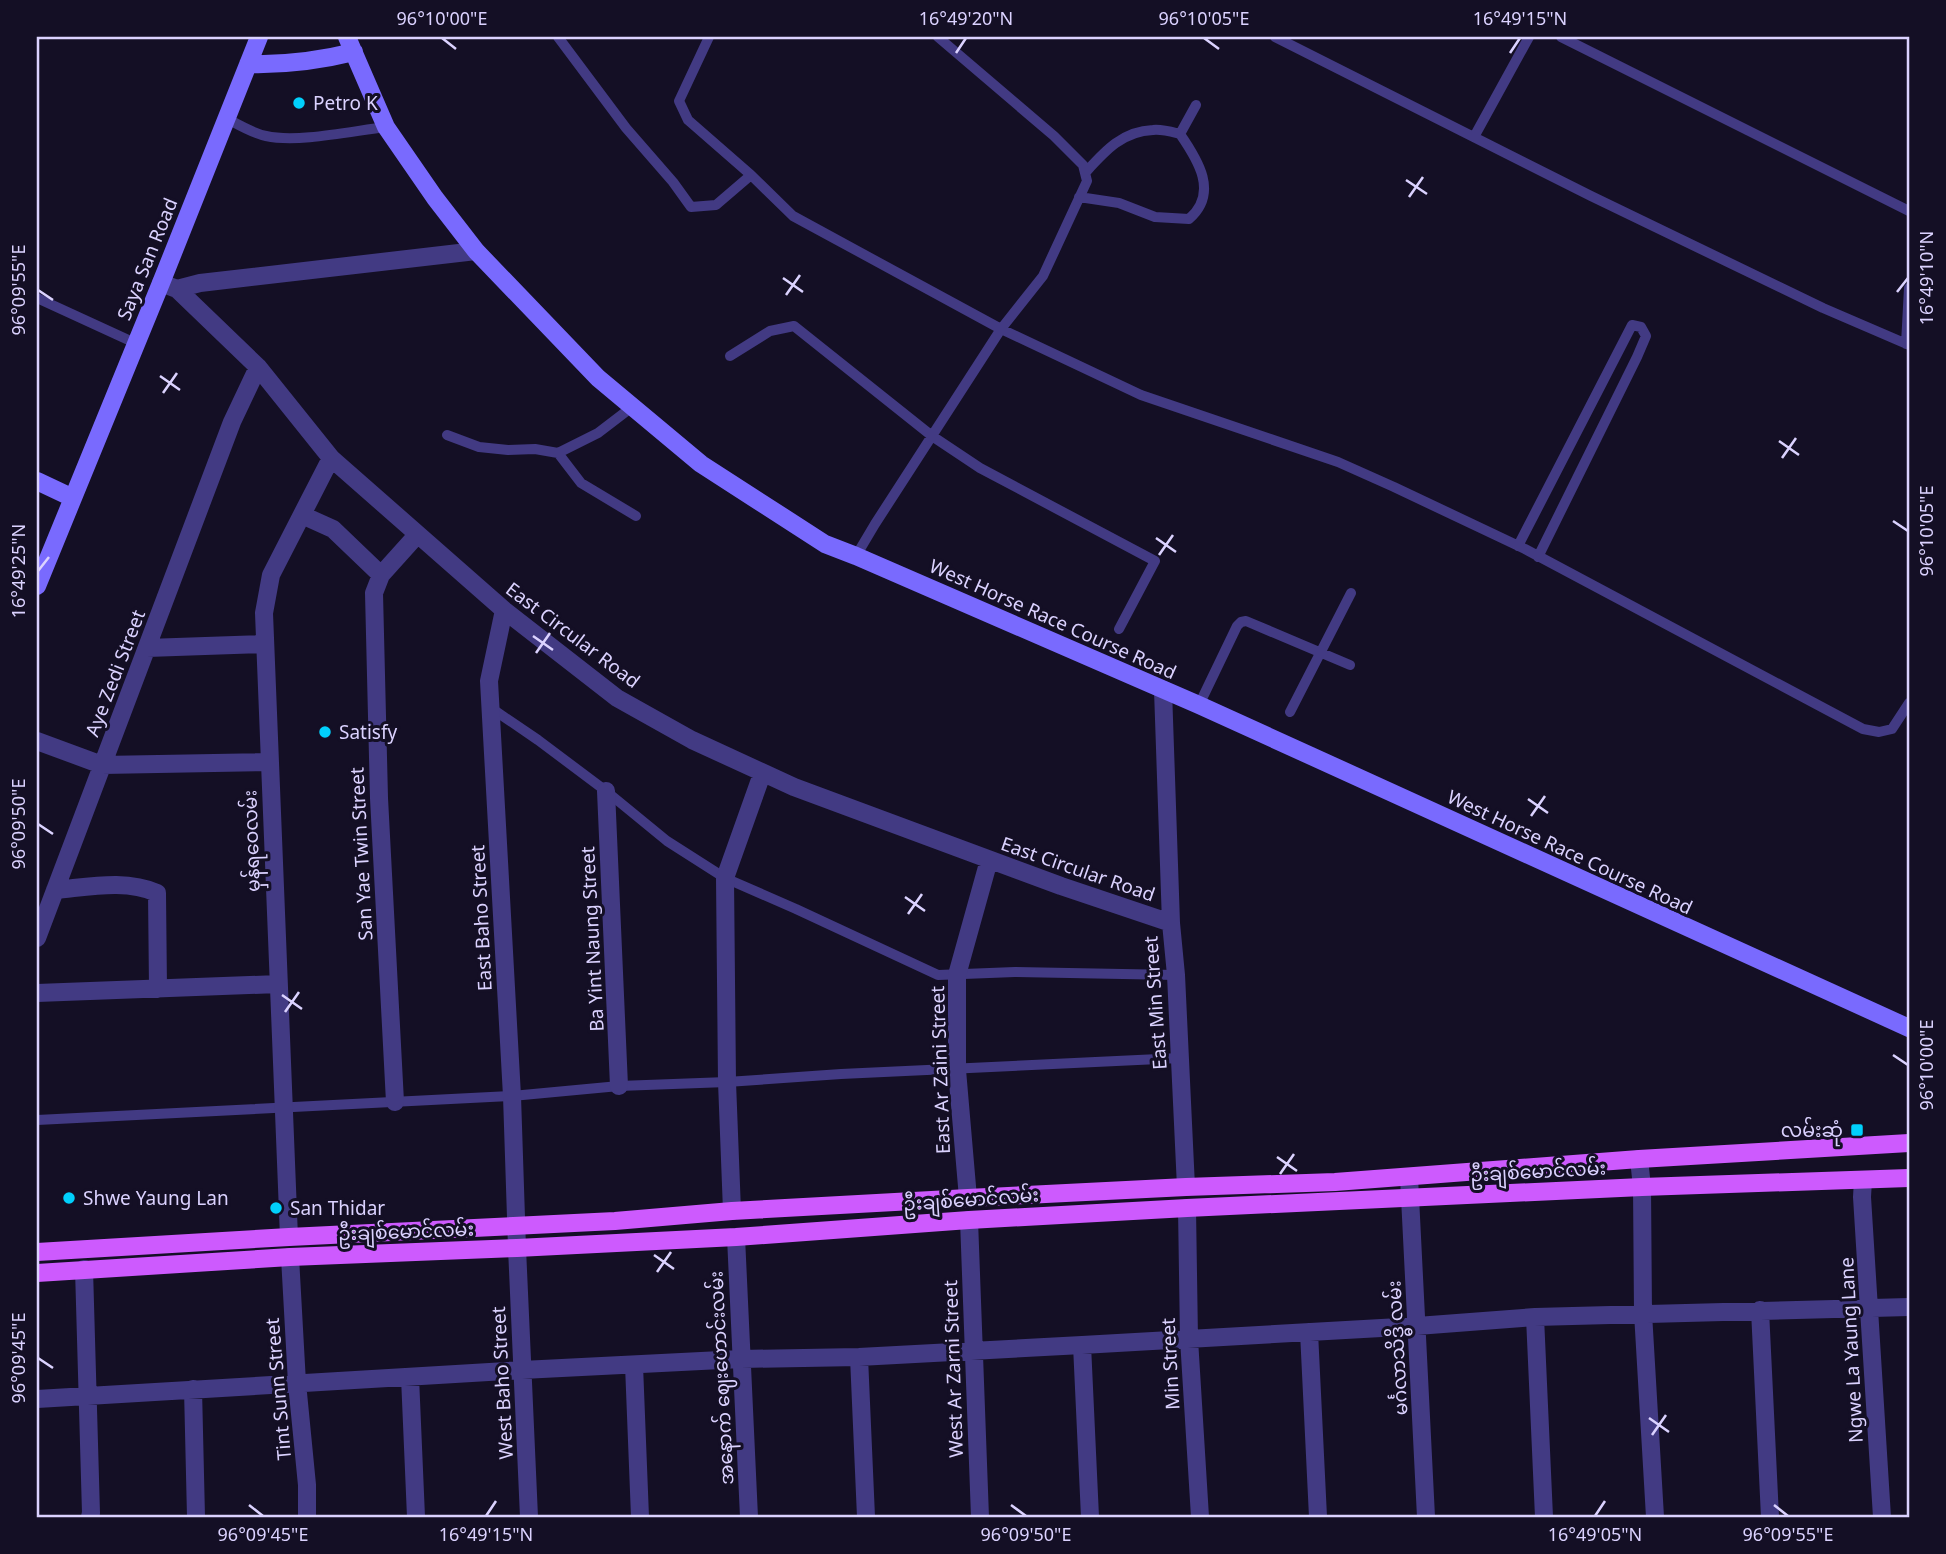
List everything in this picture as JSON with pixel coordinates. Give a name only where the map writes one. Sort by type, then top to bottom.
[{"type":"main road","name":"ဦးချစ်မောင်လမ်း","points":[[37,1252],[615,1221],[732,1211],[968,1198],[1335,1182],[1639,1159],[1909,1143]]},
{"type":"main road","name":"ဦးချစ်မောင်လမ်း","points":[[37,1273],[290,1256],[736,1237],[1187,1208],[1909,1178]]},
{"type":"street","name":"Saya San Road","points":[[37,586],[135,343],[169,286],[226,118],[259,37]]},
{"type":"street","points":[[248,64],[303,63],[350,45]]},
{"type":"street","name":"West Horse Race Course Road","points":[[350,45],[386,127],[476,251],[598,378],[632,407],[701,464],[825,544],[1199,705],[1909,1028]]},
{"type":"street","points":[[169,286],[476,251]]},
{"type":"street","name":"East Circular Road","points":[[169,286],[258,367],[331,458],[504,610],[617,698],[692,740],[762,774],[989,860],[1171,923]]},
{"type":"street","name":"Aye Zedi Street","points":[[37,937],[232,422],[258,367]]},
{"type":"street","name":"မှန်ရဝေလမ်း","points":[[289,1237],[264,613],[271,575],[331,458]]},
{"type":"street","points":[[37,481],[73,498]]},
{"type":"street","points":[[302,515],[333,529],[381,575],[417,535]]},
{"type":"street","name":"San Yae Twin Street","points":[[381,575],[374,593],[379,798],[395,1102]]},
{"type":"street","name":"East Baho Street","points":[[504,610],[489,681],[512,1096],[516,1226]]},
{"type":"street","points":[[147,648],[265,643]]},
{"type":"street","name":"East Min Street","points":[[1163,690],[1171,923],[1186,1187]]},
{"type":"street","points":[[37,741],[102,765],[269,762]]},
{"type":"street","points":[[732,1211],[727,1082],[725,878],[762,774]]},
{"type":"street","name":"Ba Yint Naung Street","points":[[606,791],[619,1086]]},
{"type":"street","name":"East Ar Zaini Street","points":[[968,1198],[957,1070],[957,975],[989,860]]},
{"type":"street","points":[[55,890],[130,885],[157,893],[158,989]]},
{"type":"street","points":[[37,993],[278,984]]},
{"type":"street","points":[[1639,1159],[1642,1187],[1643,1313],[1656,1517]]},
{"type":"street","name":"မင်္ဂလာသိဒ္ဓိ လမ်း","points":[[1409,1177],[1426,1517]]},
{"type":"street","name":"Ngwe La Yaung Lane","points":[[1863,1180],[1882,1517]]},
{"type":"street","name":"Min Street","points":[[1187,1208],[1189,1339],[1200,1517]]},
{"type":"street","name":"West Ar Zarni Street","points":[[968,1220],[979,1517]]},
{"type":"street","name":"West Baho Street","points":[[516,1226],[529,1517]]},
{"type":"street","name":"အနောက် ဈေးဟောင်းလမ်း","points":[[736,1237],[749,1517]]},
{"type":"street","name":"Tint Sunn Street","points":[[290,1256],[307,1517]]},
{"type":"street","points":[[84,1269],[94,1516]]},
{"type":"street","points":[[37,1399],[522,1370],[1082,1345],[1535,1317],[1909,1307]]},
{"type":"street","points":[[1760,1310],[1770,1517]]},
{"type":"street","points":[[1535,1317],[1544,1517]]},
{"type":"street","points":[[1309,1332],[1318,1517]]},
{"type":"street","points":[[1082,1345],[1090,1517]]},
{"type":"street","points":[[859,1357],[866,1517]]},
{"type":"street","points":[[634,1365],[640,1517]]},
{"type":"street","points":[[411,1377],[416,1517]]},
{"type":"street","points":[[193,1389],[196,1517]]},
{"type":"lane","points":[[558,37],[626,128],[691,206],[716,205],[751,175]]},
{"type":"lane","points":[[707,37],[679,101],[688,120],[793,216],[1001,329],[1140,396],[1338,463],[1518,546],[1863,729],[1879,732],[1892,729],[1909,703]]},
{"type":"lane","points":[[856,556],[1001,329],[1043,276],[1087,181],[1083,165],[1054,136],[939,37]]},
{"type":"lane","points":[[1275,37],[1591,196],[1823,308],[1907,345],[1909,288]]},
{"type":"lane","points":[[1474,137],[1529,37]]},
{"type":"lane","points":[[1561,37],[1909,211]]},
{"type":"lane","points":[[1180,134],[1196,105]]},
{"type":"lane","points":[[226,118],[256,134],[268,137],[290,138],[386,127]]},
{"type":"lane","points":[[1079,197],[1119,203],[1155,217],[1189,219],[1199,210],[1204,197],[1203,172],[1180,134],[1154,130],[1129,134],[1107,149],[1085,173]]},
{"type":"lane","points":[[37,298],[135,343]]},
{"type":"lane","points":[[1518,546],[1632,325],[1641,327],[1646,336],[1637,357],[1538,557]]},
{"type":"lane","points":[[730,356],[770,331],[794,326],[932,436],[980,468],[1155,561],[1119,628]]},
{"type":"lane","points":[[447,435],[479,447],[535,449],[558,453],[598,433],[632,407]]},
{"type":"lane","points":[[558,453],[581,482],[636,516]]},
{"type":"lane","points":[[1290,712],[1351,593]]},
{"type":"lane","points":[[1199,705],[1241,622],[1246,621],[1350,665]]},
{"type":"lane","points":[[491,708],[606,791],[667,841],[725,878],[938,975],[1015,972],[1176,975]]},
{"type":"lane","points":[[37,1120],[512,1096],[619,1086],[1180,1058]]},
{"type":"place","name":"Petro K","points":[[299,103]]},
{"type":"place","name":"Satisfy","points":[[325,732]]},
{"type":"place","name":"လမ်းဆုံ","points":[[1857,1130]]},
{"type":"place","name":"Shwe Yaung Lan","points":[[69,1198]]},
{"type":"place","name":"San Thidar","points":[[276,1208]]}]
